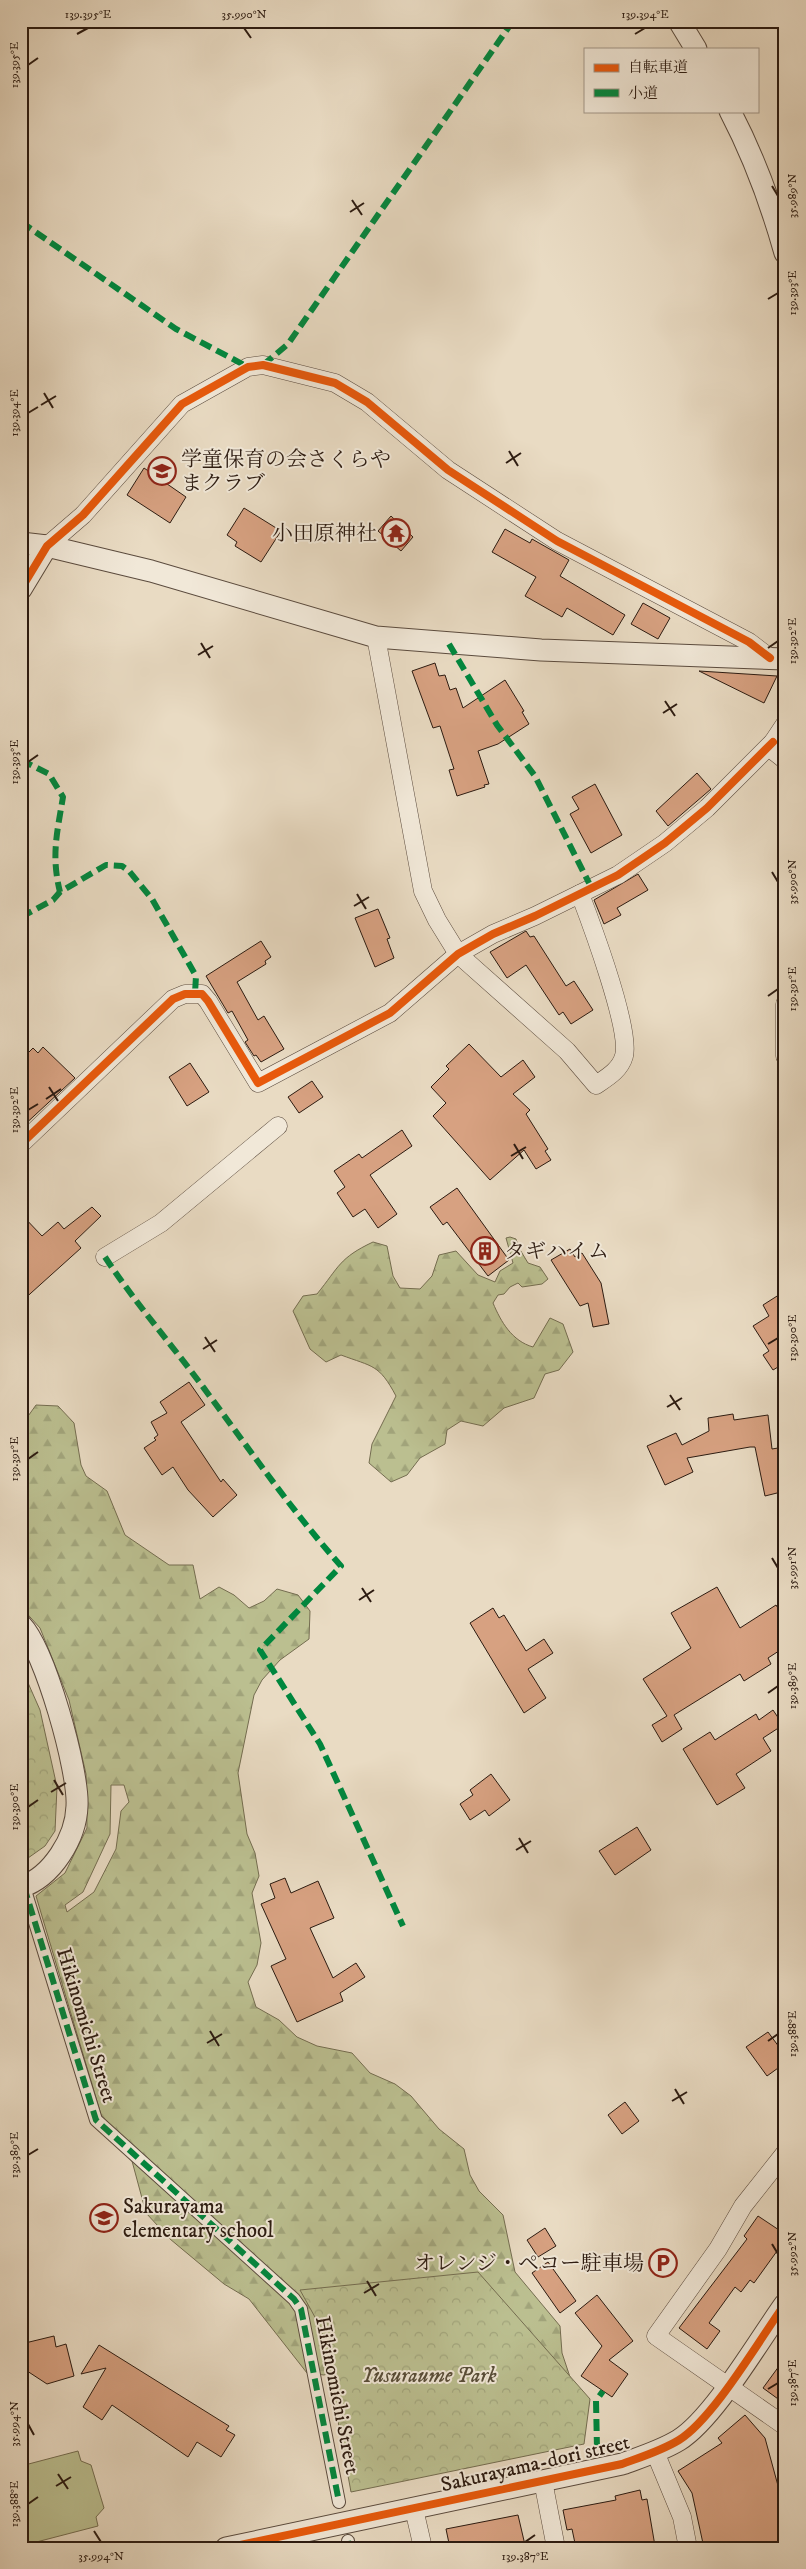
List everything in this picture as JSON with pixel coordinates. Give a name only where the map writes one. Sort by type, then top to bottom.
[{"type":"street","points":[[679,21],[695,48]]},
{"type":"street","points":[[731,112],[750,148],[774,214],[785,253]]},
{"type":"street","points":[[21,588],[47,546],[83,515],[182,404],[248,367],[263,364],[335,383],[367,402],[448,470],[557,541],[749,642],[777,659]]},
{"type":"street","points":[[21,543],[47,546],[151,571],[376,637],[541,650],[777,659]]},
{"type":"street","points":[[376,637],[423,891],[437,920],[458,954],[497,992],[567,1051],[596,1085],[613,1074],[621,1065],[625,1054],[621,1025],[604,961],[580,894]]},
{"type":"street","points":[[21,1144],[173,999],[184,994],[202,994],[208,1001],[258,1083],[390,1014],[458,954],[493,934],[618,875],[665,843],[707,808],[773,742],[785,724]]},
{"type":"street","points":[[773,742],[775,752],[785,760]]},
{"type":"street","points":[[785,1004],[785,1056]]},
{"type":"street","points":[[105,1258],[161,1223],[278,1126]]},
{"type":"street","points":[[21,1624],[38,1653],[55,1702],[71,1761],[77,1806],[71,1833],[62,1853],[46,1872],[23,1887]]},
{"type":"street","name":"Hikinomichi Street","points":[[23,1887],[96,2120],[294,2299],[301,2309],[340,2502]]},
{"type":"street","points":[[785,2153],[743,2206],[718,2249],[656,2336],[785,2426]]},
{"type":"street","name":"Sakurayama-dori street","points":[[226,2548],[281,2542],[414,2509],[622,2464],[655,2452],[680,2440],[700,2421],[728,2387],[785,2304]]},
{"type":"street","points":[[655,2452],[682,2518],[688,2548]]},
{"type":"street","points":[[543,2481],[556,2548]]},
{"type":"street","points":[[414,2509],[423,2548]]},
{"type":"green space","points":[[506,1238],[516,1239],[528,1263],[540,1267],[548,1279],[542,1284],[522,1287],[518,1283],[510,1287],[504,1294],[498,1295],[493,1303],[500,1317],[513,1335],[533,1347],[550,1318],[563,1324],[573,1352],[559,1370],[545,1374],[534,1398],[504,1408],[483,1426],[461,1421],[447,1430],[445,1444],[420,1458],[407,1475],[391,1482],[369,1463],[372,1444],[396,1396],[385,1378],[374,1368],[341,1355],[326,1362],[310,1349],[293,1311],[303,1296],[317,1294],[346,1258],[373,1242],[387,1246],[393,1276],[400,1288],[420,1289],[432,1276],[439,1255],[456,1251],[478,1275],[495,1282],[500,1271],[513,1263]]},
{"type":"green space","points":[[36,1405],[58,1406],[74,1423],[81,1465],[86,1476],[107,1491],[125,1535],[169,1565],[193,1565],[200,1599],[219,1587],[234,1595],[249,1608],[264,1601],[277,1589],[298,1595],[310,1611],[309,1639],[280,1660],[262,1680],[254,1695],[238,1773],[247,1834],[255,1853],[259,1876],[252,1893],[261,1943],[257,1965],[248,1982],[256,2007],[279,2020],[297,2037],[317,2046],[352,2053],[370,2073],[395,2084],[411,2096],[439,2129],[464,2149],[470,2175],[479,2191],[503,2215],[515,2272],[560,2326],[562,2353],[580,2407],[346,2367],[324,2375],[307,2373],[249,2299],[224,2284],[170,2239],[146,2213],[132,2161],[116,2130],[102,2118],[36,1896],[65,1873],[87,1828],[86,1774],[69,1700],[40,1628],[21,1607],[21,1426]],"holes":[[[111,1785],[124,1785],[129,1802],[121,1811],[116,1849],[94,1892],[67,1912],[65,1905],[83,1892],[110,1834]]]},
{"type":"green space","points":[[21,1667],[40,1710],[57,1787],[55,1831],[45,1846],[21,1863]]},
{"type":"green space","name":"Yusuraume Park","points":[[478,2272],[590,2399],[584,2444],[351,2492],[321,2328],[300,2290]]},
{"type":"green space","points":[[78,2451],[81,2461],[91,2465],[104,2508],[96,2517],[98,2526],[21,2546],[21,2466]]},
{"type":"building","points":[[144,468],[186,497],[170,523],[127,495]]},
{"type":"building","points":[[244,508],[281,531],[261,562],[235,546],[237,542],[227,535]]},
{"type":"building","points":[[391,516],[413,537],[401,551],[378,531]]},
{"type":"building","points":[[505,529],[530,543],[532,539],[569,560],[560,576],[625,615],[613,635],[567,608],[562,617],[525,596],[536,577],[492,552]]},
{"type":"building","points":[[643,603],[670,618],[658,639],[631,624]]},
{"type":"building","points":[[435,663],[439,676],[445,675],[450,690],[456,688],[463,708],[505,680],[524,711],[522,712],[529,724],[498,744],[478,751],[489,784],[457,796],[449,770],[454,769],[440,726],[433,728],[412,671]]},
{"type":"building","points":[[699,671],[777,676],[764,703]]},
{"type":"building","points":[[697,773],[711,789],[668,826],[656,811]]},
{"type":"building","points":[[595,784],[622,835],[591,853],[570,814],[579,809],[572,797]]},
{"type":"building","points":[[638,874],[648,890],[617,908],[621,915],[604,924],[594,900]]},
{"type":"building","points":[[378,909],[390,938],[387,939],[394,958],[375,967],[355,918]]},
{"type":"building","points":[[526,931],[530,937],[534,936],[566,986],[574,981],[593,1010],[571,1024],[563,1012],[559,1015],[526,965],[507,978],[490,952]]},
{"type":"building","points":[[261,941],[271,957],[265,961],[266,964],[237,982],[258,1020],[264,1016],[284,1049],[261,1062],[256,1055],[254,1056],[245,1042],[248,1040],[232,1011],[228,1013],[206,976]]},
{"type":"building","points":[[469,1044],[501,1077],[523,1060],[535,1077],[513,1094],[530,1110],[526,1114],[548,1149],[545,1151],[551,1160],[536,1169],[524,1150],[490,1180],[433,1116],[446,1103],[431,1087],[449,1069],[446,1066]]},
{"type":"building","points":[[43,1047],[75,1078],[21,1128],[21,1060],[33,1048],[38,1053]]},
{"type":"building","points":[[190,1063],[209,1092],[187,1106],[169,1077]]},
{"type":"building","points":[[312,1081],[323,1097],[299,1113],[288,1097]]},
{"type":"building","points":[[402,1130],[412,1146],[370,1175],[397,1214],[378,1228],[365,1209],[353,1217],[337,1193],[345,1187],[334,1171],[359,1154],[362,1158]]},
{"type":"building","points":[[457,1188],[509,1260],[488,1276],[447,1222],[443,1225],[430,1207]]},
{"type":"building","points":[[92,1207],[101,1216],[75,1241],[81,1248],[21,1302],[21,1214],[42,1236],[58,1222],[64,1229]]},
{"type":"building","points":[[570,1249],[575,1257],[582,1253],[601,1283],[609,1324],[593,1327],[588,1303],[580,1306],[551,1260]]},
{"type":"building","points":[[785,1291],[785,1378],[778,1367],[773,1370],[763,1355],[769,1351],[753,1326],[769,1316],[763,1305]]},
{"type":"building","points":[[189,1382],[205,1405],[181,1422],[221,1482],[223,1479],[237,1495],[213,1517],[188,1490],[173,1467],[162,1475],[144,1448],[156,1440],[154,1438],[158,1435],[151,1422],[167,1413],[160,1402]]},
{"type":"building","points":[[733,1414],[734,1420],[768,1415],[772,1449],[778,1448],[785,1491],[765,1496],[755,1447],[687,1458],[693,1472],[665,1485],[647,1446],[676,1433],[682,1445],[709,1431],[708,1418]]},
{"type":"building","points":[[717,1587],[740,1628],[776,1605],[785,1619],[785,1647],[768,1658],[771,1664],[744,1681],[740,1674],[674,1715],[682,1729],[662,1742],[652,1725],[667,1716],[643,1679],[691,1648],[671,1613]]},
{"type":"building","points":[[493,1608],[499,1618],[504,1615],[526,1651],[544,1639],[553,1653],[528,1669],[546,1698],[524,1713],[470,1623]]},
{"type":"building","points":[[773,1710],[783,1725],[763,1738],[771,1751],[736,1774],[745,1788],[717,1805],[683,1749],[710,1732],[715,1740],[756,1714],[759,1720]]},
{"type":"building","points":[[491,1774],[510,1800],[489,1816],[485,1810],[470,1820],[460,1804],[473,1795],[470,1790]]},
{"type":"building","points":[[637,1827],[651,1850],[615,1875],[599,1851]]},
{"type":"building","points":[[285,1878],[291,1893],[318,1881],[334,1918],[310,1928],[333,1978],[356,1963],[365,1977],[340,1993],[343,2001],[297,2022],[271,1966],[286,1959],[261,1904],[275,1898],[270,1884]]},
{"type":"building","points":[[768,2032],[785,2055],[785,2063],[767,2076],[746,2047]]},
{"type":"building","points":[[625,2102],[639,2121],[622,2134],[608,2115]]},
{"type":"building","points":[[758,2216],[785,2234],[785,2240],[754,2283],[750,2280],[741,2292],[735,2287],[709,2323],[720,2331],[707,2349],[679,2328],[747,2239],[744,2236]]},
{"type":"building","points":[[545,2228],[556,2246],[538,2257],[527,2240]]},
{"type":"building","points":[[548,2262],[576,2301],[560,2313],[532,2273]]},
{"type":"building","points":[[597,2295],[633,2341],[609,2360],[628,2374],[612,2397],[581,2376],[602,2346],[575,2313]]},
{"type":"building","points":[[54,2336],[56,2347],[66,2344],[74,2376],[47,2384],[21,2367],[21,2344]]},
{"type":"building","points":[[99,2345],[229,2426],[226,2430],[235,2435],[221,2457],[197,2442],[188,2457],[112,2405],[102,2420],[83,2407],[106,2368],[81,2374]]},
{"type":"building","points":[[785,2358],[785,2404],[763,2388]]},
{"type":"building","points":[[745,2415],[765,2438],[780,2493],[785,2521],[785,2548],[704,2548],[692,2493],[678,2471],[722,2443],[718,2438]]},
{"type":"building","points":[[640,2490],[642,2500],[647,2499],[655,2546],[646,2548],[576,2548],[572,2529],[567,2530],[563,2510],[616,2500],[615,2496]]},
{"type":"building","points":[[518,2515],[525,2545],[511,2548],[450,2548],[446,2529]]},
{"type":"marked path","points":[[263,365],[288,344],[513,21]]},
{"type":"marked path","points":[[21,222],[176,329],[248,367]]},
{"type":"marked path","points":[[449,644],[497,725],[535,776],[592,889]]},
{"type":"marked path","points":[[21,760],[49,774],[63,797],[55,856],[60,892]]},
{"type":"marked path","points":[[21,917],[53,900],[60,892],[106,865],[122,866],[129,871],[152,899],[196,976],[195,993]]},
{"type":"marked path","points":[[105,1257],[288,1502],[341,1566],[260,1650],[320,1744],[403,1926]]},
{"type":"marked path","points":[[24,1887],[96,2120],[294,2299],[301,2309],[339,2502]]},
{"type":"marked path","points":[[597,2449],[596,2401],[603,2391]]},
{"type":"marked path","points":[[348,2541],[349,2548]]},
{"type":"cycle path","points":[[21,589],[47,546],[83,515],[182,404],[248,367],[263,365],[335,383],[367,402],[448,470],[557,541],[749,642],[770,658]]},
{"type":"cycle path","points":[[21,1144],[173,999],[185,994],[202,994],[208,1001],[258,1083],[390,1013],[458,954],[493,934],[535,916],[618,875],[665,843],[707,808],[773,742]]},
{"type":"cycle path","points":[[226,2548],[622,2464],[658,2451],[679,2440],[707,2415],[785,2304]]},
{"type":"place","name":"学童保育の会さくらや まクラブ","points":[[162,471]]},
{"type":"place","name":"小田原神社","points":[[396,533]]},
{"type":"place","name":"タギハイム","points":[[485,1251]]},
{"type":"place","name":"Sakurayama elementary school","points":[[104,2218]]},
{"type":"place","name":"オレンジ・ペコー駐車場","points":[[663,2263]]}]
